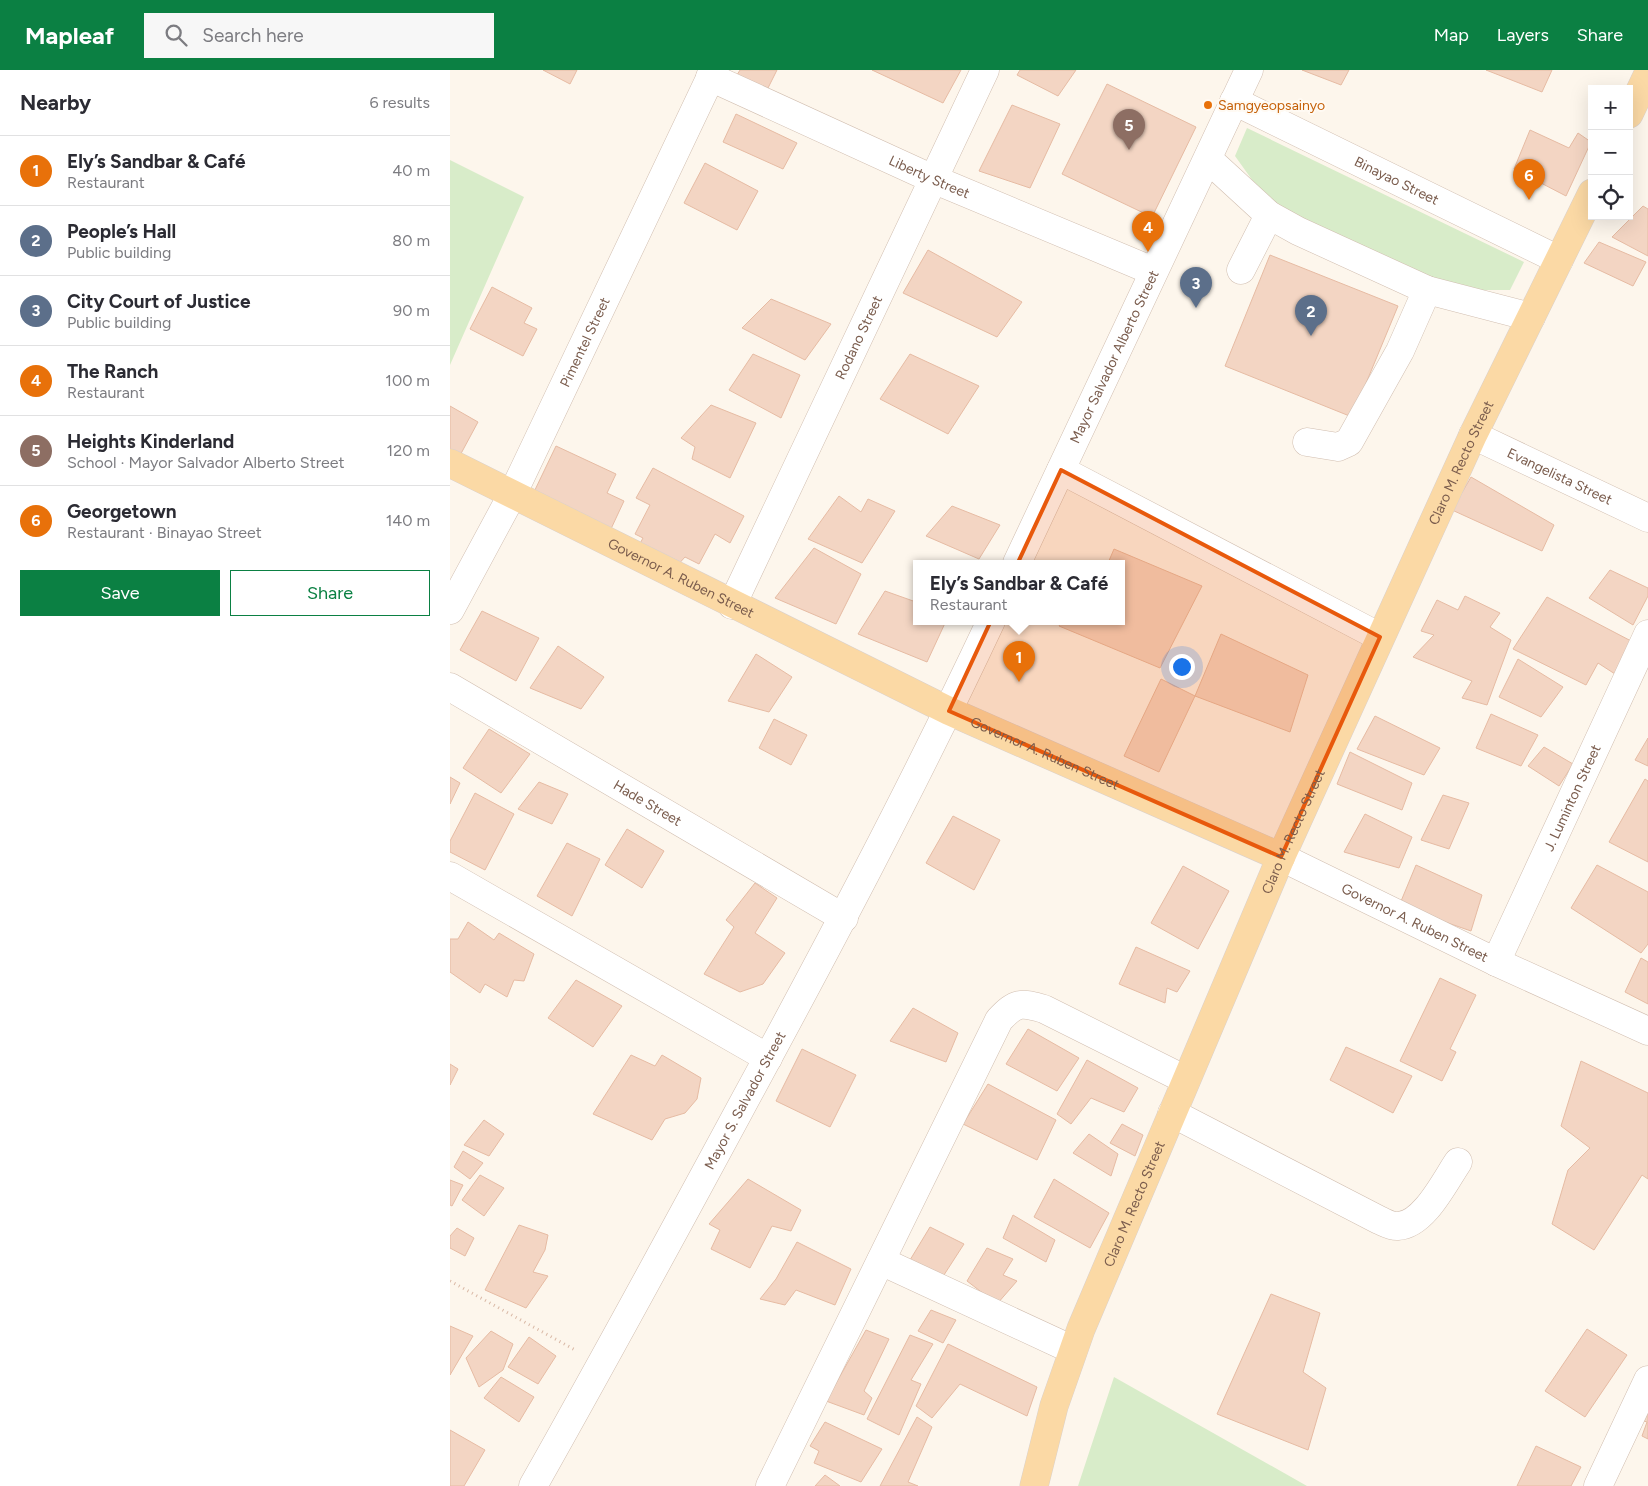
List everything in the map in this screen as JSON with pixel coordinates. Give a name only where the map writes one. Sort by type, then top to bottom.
[{"type":"main road","points":[[1633,106],[1648,74]]},
{"type":"main road","name":"Claro M. Recto Street","points":[[1034,1486],[1054,1406],[1073,1350],[1281,857],[1472,435],[1588,201]]},
{"type":"main road","name":"Governor A. Ruben Street","points":[[450,463],[732,605],[949,711],[1281,857]]},
{"type":"street","name":"Rodano Street","points":[[732,605],[985,70]]},
{"type":"street","name":"Mayor Salvador Alberto Street","points":[[1019,560],[1152,271],[1249,70]]},
{"type":"street","name":"Liberty Street","points":[[712,74],[933,179],[1152,271]]},
{"type":"street","name":"Pimentel Street","points":[[450,610],[512,495],[712,74]]},
{"type":"street","name":"Binayao Street","points":[[1234,102],[1559,260]]},
{"type":"street","points":[[1208,158],[1269,214],[1336,250],[1426,290],[1531,317]]},
{"type":"street","points":[[1242,270],[1269,214]]},
{"type":"street","points":[[1307,442],[1338,447],[1349,442],[1400,350],[1426,290]]},
{"type":"street","name":"Evangelista Street","points":[[1472,435],[1648,518]]},
{"type":"street","points":[[1061,470],[1380,637]]},
{"type":"street","points":[[949,711],[989,625]]},
{"type":"street","name":"J. Luminton Street","points":[[1496,962],[1648,634]]},
{"type":"street","name":"Hade Street","points":[[450,687],[844,918]]},
{"type":"street","name":"Mayor S. Salvador Street","points":[[533,1486],[602,1365],[844,918],[949,711]]},
{"type":"street","name":"Governor A. Ruben Street","points":[[1281,857],[1496,962],[1648,1032]]},
{"type":"street","points":[[450,876],[768,1058]]},
{"type":"street","points":[[770,1486],[999,1020],[1012,1006],[1026,1003],[1044,1009],[1186,1080]]},
{"type":"street","points":[[1172,1112],[1379,1220],[1397,1226],[1411,1222],[1424,1212],[1458,1162]]},
{"type":"street","points":[[881,1261],[1073,1350]]},
{"type":"street","points":[[1598,1486],[1648,1380]]},
{"type":"path","points":[[450,1282],[602,1365]]},
{"type":"highlighted area","points":[[1061,470],[1380,637],[1281,857],[949,711]]},
{"type":"green space","points":[[1247,128],[1524,262],[1510,290],[1466,290],[1298,226],[1255,184],[1235,156]]},
{"type":"green space","points":[[450,160],[524,197],[450,365]]},
{"type":"green space","points":[[1114,1377],[1307,1486],[1078,1486]]},
{"type":"building","points":[[543,70],[577,70],[570,84]]},
{"type":"building","points":[[740,70],[777,70],[767,90],[737,75]]},
{"type":"building","points":[[872,70],[961,70],[943,103]]},
{"type":"building","points":[[1020,70],[1076,70],[1058,96],[1017,75]]},
{"type":"building","points":[[1302,70],[1349,70],[1341,85]]},
{"type":"building","points":[[1486,70],[1552,70],[1542,92]]},
{"type":"building","points":[[1107,84],[1196,127],[1152,217],[1062,174]]},
{"type":"building","points":[[1012,105],[1060,124],[1030,188],[979,171]]},
{"type":"building","points":[[736,114],[797,143],[783,169],[723,142]]},
{"type":"building","points":[[1530,130],[1569,148],[1578,133],[1588,140],[1588,148],[1566,196],[1514,169]]},
{"type":"building","points":[[705,163],[758,191],[737,230],[684,203]]},
{"type":"building","points":[[1643,206],[1648,209],[1648,256],[1612,237],[1629,220],[1633,220],[1633,216]]},
{"type":"building","points":[[1599,242],[1646,262],[1633,286],[1584,263]]},
{"type":"building","points":[[928,250],[1022,302],[997,337],[903,293]]},
{"type":"building","points":[[1270,255],[1398,306],[1352,417],[1225,366]]},
{"type":"building","points":[[492,287],[532,308],[524,323],[537,329],[523,356],[470,329]]},
{"type":"building","points":[[771,299],[831,324],[805,360],[742,328]]},
{"type":"building","points":[[753,354],[800,375],[781,418],[729,390]]},
{"type":"building","points":[[910,354],[979,386],[948,434],[880,399]]},
{"type":"building","points":[[711,405],[756,423],[730,478],[692,459],[695,447],[681,438]]},
{"type":"building","points":[[450,406],[478,422],[457,461],[450,457]]},
{"type":"building","points":[[556,446],[616,474],[607,493],[624,501],[610,531],[533,494]]},
{"type":"building","points":[[653,468],[744,516],[730,543],[715,534],[699,564],[685,557],[675,568],[637,549],[643,538],[635,534],[650,505],[636,498]]},
{"type":"building","points":[[1471,477],[1554,525],[1542,551],[1452,510]]},
{"type":"building","points":[[839,496],[861,512],[868,499],[895,511],[862,563],[808,539]]},
{"type":"building","points":[[952,506],[1000,525],[979,559],[926,536]]},
{"type":"building","points":[[814,548],[861,574],[836,624],[775,598]]},
{"type":"building","points":[[1114,549],[1202,586],[1160,668],[1059,626],[1125,625],[1125,560],[1109,560]]},
{"type":"building","points":[[1610,570],[1648,588],[1648,596],[1633,625],[1589,598]]},
{"type":"building","points":[[885,591],[913,601],[913,625],[944,625],[927,662],[858,634]]},
{"type":"building","points":[[1465,596],[1500,613],[1490,627],[1511,640],[1487,705],[1462,698],[1472,681],[1413,657],[1434,635],[1421,631],[1437,600],[1458,610]]},
{"type":"building","points":[[1547,597],[1633,642],[1615,674],[1598,663],[1586,685],[1513,649]]},
{"type":"building","points":[[482,611],[539,638],[516,681],[460,650]]},
{"type":"building","points":[[1221,634],[1308,675],[1290,732],[1195,696]]},
{"type":"building","points":[[558,646],[604,677],[581,709],[530,688]]},
{"type":"building","points":[[756,654],[792,677],[769,712],[728,701]]},
{"type":"building","points":[[1518,659],[1563,687],[1541,717],[1499,697]]},
{"type":"building","points":[[1161,679],[1195,696],[1159,772],[1124,756]]},
{"type":"building","points":[[1491,714],[1538,735],[1521,766],[1476,748]]},
{"type":"building","points":[[1375,716],[1440,748],[1424,775],[1357,749]]},
{"type":"building","points":[[774,719],[807,735],[791,765],[759,748]]},
{"type":"building","points":[[489,729],[530,754],[501,793],[463,768]]},
{"type":"building","points":[[1648,738],[1648,766],[1635,760]]},
{"type":"building","points":[[1544,747],[1573,764],[1559,786],[1528,766]]},
{"type":"building","points":[[1350,752],[1412,783],[1402,810],[1337,784]]},
{"type":"building","points":[[450,777],[460,783],[450,804]]},
{"type":"building","points":[[1645,779],[1648,781],[1648,862],[1609,842]]},
{"type":"building","points":[[539,782],[568,794],[552,824],[518,809]]},
{"type":"building","points":[[475,793],[514,814],[485,870],[450,852],[450,841]]},
{"type":"building","points":[[1443,795],[1469,803],[1449,849],[1421,840]]},
{"type":"building","points":[[1365,814],[1412,837],[1399,868],[1344,852]]},
{"type":"building","points":[[953,816],[1000,840],[974,890],[926,863]]},
{"type":"building","points":[[627,829],[664,851],[642,888],[605,865]]},
{"type":"building","points":[[567,843],[600,859],[572,916],[537,896]]},
{"type":"building","points":[[1416,865],[1482,895],[1471,931],[1399,906]]},
{"type":"building","points":[[1597,865],[1648,892],[1648,944],[1641,953],[1571,908]]},
{"type":"building","points":[[1183,866],[1229,891],[1198,949],[1151,923]]},
{"type":"building","points":[[755,883],[777,898],[755,933],[785,953],[763,984],[740,992],[704,974],[734,927],[726,920]]},
{"type":"building","points":[[468,922],[494,940],[499,933],[534,954],[524,981],[514,980],[507,997],[485,984],[480,993],[450,972],[450,939],[458,939]]},
{"type":"building","points":[[1136,947],[1190,971],[1177,992],[1167,988],[1165,1003],[1119,984]]},
{"type":"building","points":[[1641,958],[1648,962],[1648,1004],[1625,992]]},
{"type":"building","points":[[1440,978],[1476,995],[1450,1049],[1456,1052],[1442,1081],[1400,1061]]},
{"type":"building","points":[[576,980],[622,1006],[593,1047],[548,1018]]},
{"type":"building","points":[[913,1008],[958,1033],[946,1062],[890,1041]]},
{"type":"building","points":[[1028,1029],[1079,1058],[1057,1091],[1006,1064]]},
{"type":"building","points":[[1346,1047],[1412,1076],[1393,1113],[1330,1080]]},
{"type":"building","points":[[802,1049],[856,1075],[830,1127],[776,1101]]},
{"type":"building","points":[[631,1055],[655,1066],[662,1055],[701,1078],[697,1099],[685,1113],[665,1119],[652,1140],[593,1114]]},
{"type":"building","points":[[1087,1060],[1138,1088],[1124,1112],[1091,1098],[1071,1124],[1057,1114]]},
{"type":"building","points":[[1581,1061],[1648,1093],[1648,1179],[1642,1175],[1594,1250],[1552,1224],[1568,1170],[1590,1148],[1561,1126]]},
{"type":"building","points":[[450,1064],[458,1069],[450,1085]]},
{"type":"building","points":[[988,1084],[1056,1120],[1037,1160],[963,1124]]},
{"type":"building","points":[[484,1120],[504,1134],[489,1156],[464,1145]]},
{"type":"building","points":[[1122,1124],[1143,1135],[1135,1156],[1110,1143]]},
{"type":"building","points":[[1089,1134],[1118,1154],[1111,1176],[1073,1153]]},
{"type":"building","points":[[463,1151],[483,1163],[470,1179],[454,1167]]},
{"type":"building","points":[[480,1175],[504,1188],[484,1216],[462,1200]]},
{"type":"building","points":[[748,1179],[801,1210],[791,1231],[772,1226],[750,1268],[711,1249],[720,1230],[709,1224]]},
{"type":"building","points":[[1054,1179],[1109,1213],[1090,1248],[1034,1217]]},
{"type":"building","points":[[450,1180],[463,1185],[452,1206],[450,1205]]},
{"type":"building","points":[[1013,1215],[1055,1240],[1046,1262],[1003,1238]]},
{"type":"building","points":[[519,1225],[548,1235],[545,1250],[533,1272],[548,1276],[526,1308],[485,1290]]},
{"type":"building","points":[[930,1227],[964,1244],[942,1278],[910,1260]]},
{"type":"building","points":[[457,1228],[474,1238],[465,1256],[450,1248],[450,1236]]},
{"type":"building","points":[[797,1242],[851,1269],[835,1305],[796,1290],[785,1305],[760,1299],[776,1279]]},
{"type":"building","points":[[987,1248],[1013,1259],[1003,1275],[1017,1281],[997,1304],[967,1281]]},
{"type":"building","points":[[1271,1294],[1320,1313],[1303,1372],[1326,1388],[1308,1450],[1217,1414]]},
{"type":"building","points":[[931,1310],[956,1320],[943,1343],[918,1331]]},
{"type":"building","points":[[450,1326],[473,1336],[450,1375]]},
{"type":"building","points":[[1587,1329],[1627,1355],[1585,1417],[1545,1391]]},
{"type":"building","points":[[866,1330],[889,1339],[864,1391],[872,1398],[864,1415],[826,1401]]},
{"type":"building","points":[[491,1331],[513,1344],[503,1370],[479,1387],[466,1358]]},
{"type":"building","points":[[910,1335],[933,1344],[911,1380],[921,1384],[899,1435],[867,1419]]},
{"type":"building","points":[[529,1337],[556,1356],[538,1384],[508,1367]]},
{"type":"building","points":[[948,1344],[1037,1387],[1027,1416],[960,1384],[932,1418],[916,1406]]},
{"type":"building","points":[[501,1377],[534,1397],[519,1422],[484,1398]]},
{"type":"building","points":[[1648,1412],[1648,1439],[1642,1436],[1647,1422],[1644,1421]]},
{"type":"building","points":[[917,1417],[932,1427],[908,1482],[918,1486],[880,1486]]},
{"type":"building","points":[[825,1422],[882,1449],[861,1482],[814,1463],[819,1451],[810,1446]]},
{"type":"building","points":[[450,1430],[485,1450],[464,1486],[450,1486]]},
{"type":"building","points":[[1536,1446],[1581,1467],[1571,1486],[1517,1486]]},
{"type":"building","points":[[825,1475],[840,1486],[815,1486]]},
{"type":"place","name":"Samgyeopsainyo","points":[[1208,105]]},
{"type":"place","name":"Heights Kinderland","points":[[1129,150]]},
{"type":"place","name":"Georgetown","points":[[1529,200]]},
{"type":"place","name":"The Ranch","points":[[1148,252]]},
{"type":"place","name":"City Court of Justice","points":[[1196,308]]},
{"type":"place","name":"People’s Hall","points":[[1311,336]]},
{"type":"place","name":"Ely’s Sandbar & Café","points":[[1019,682]]}]
